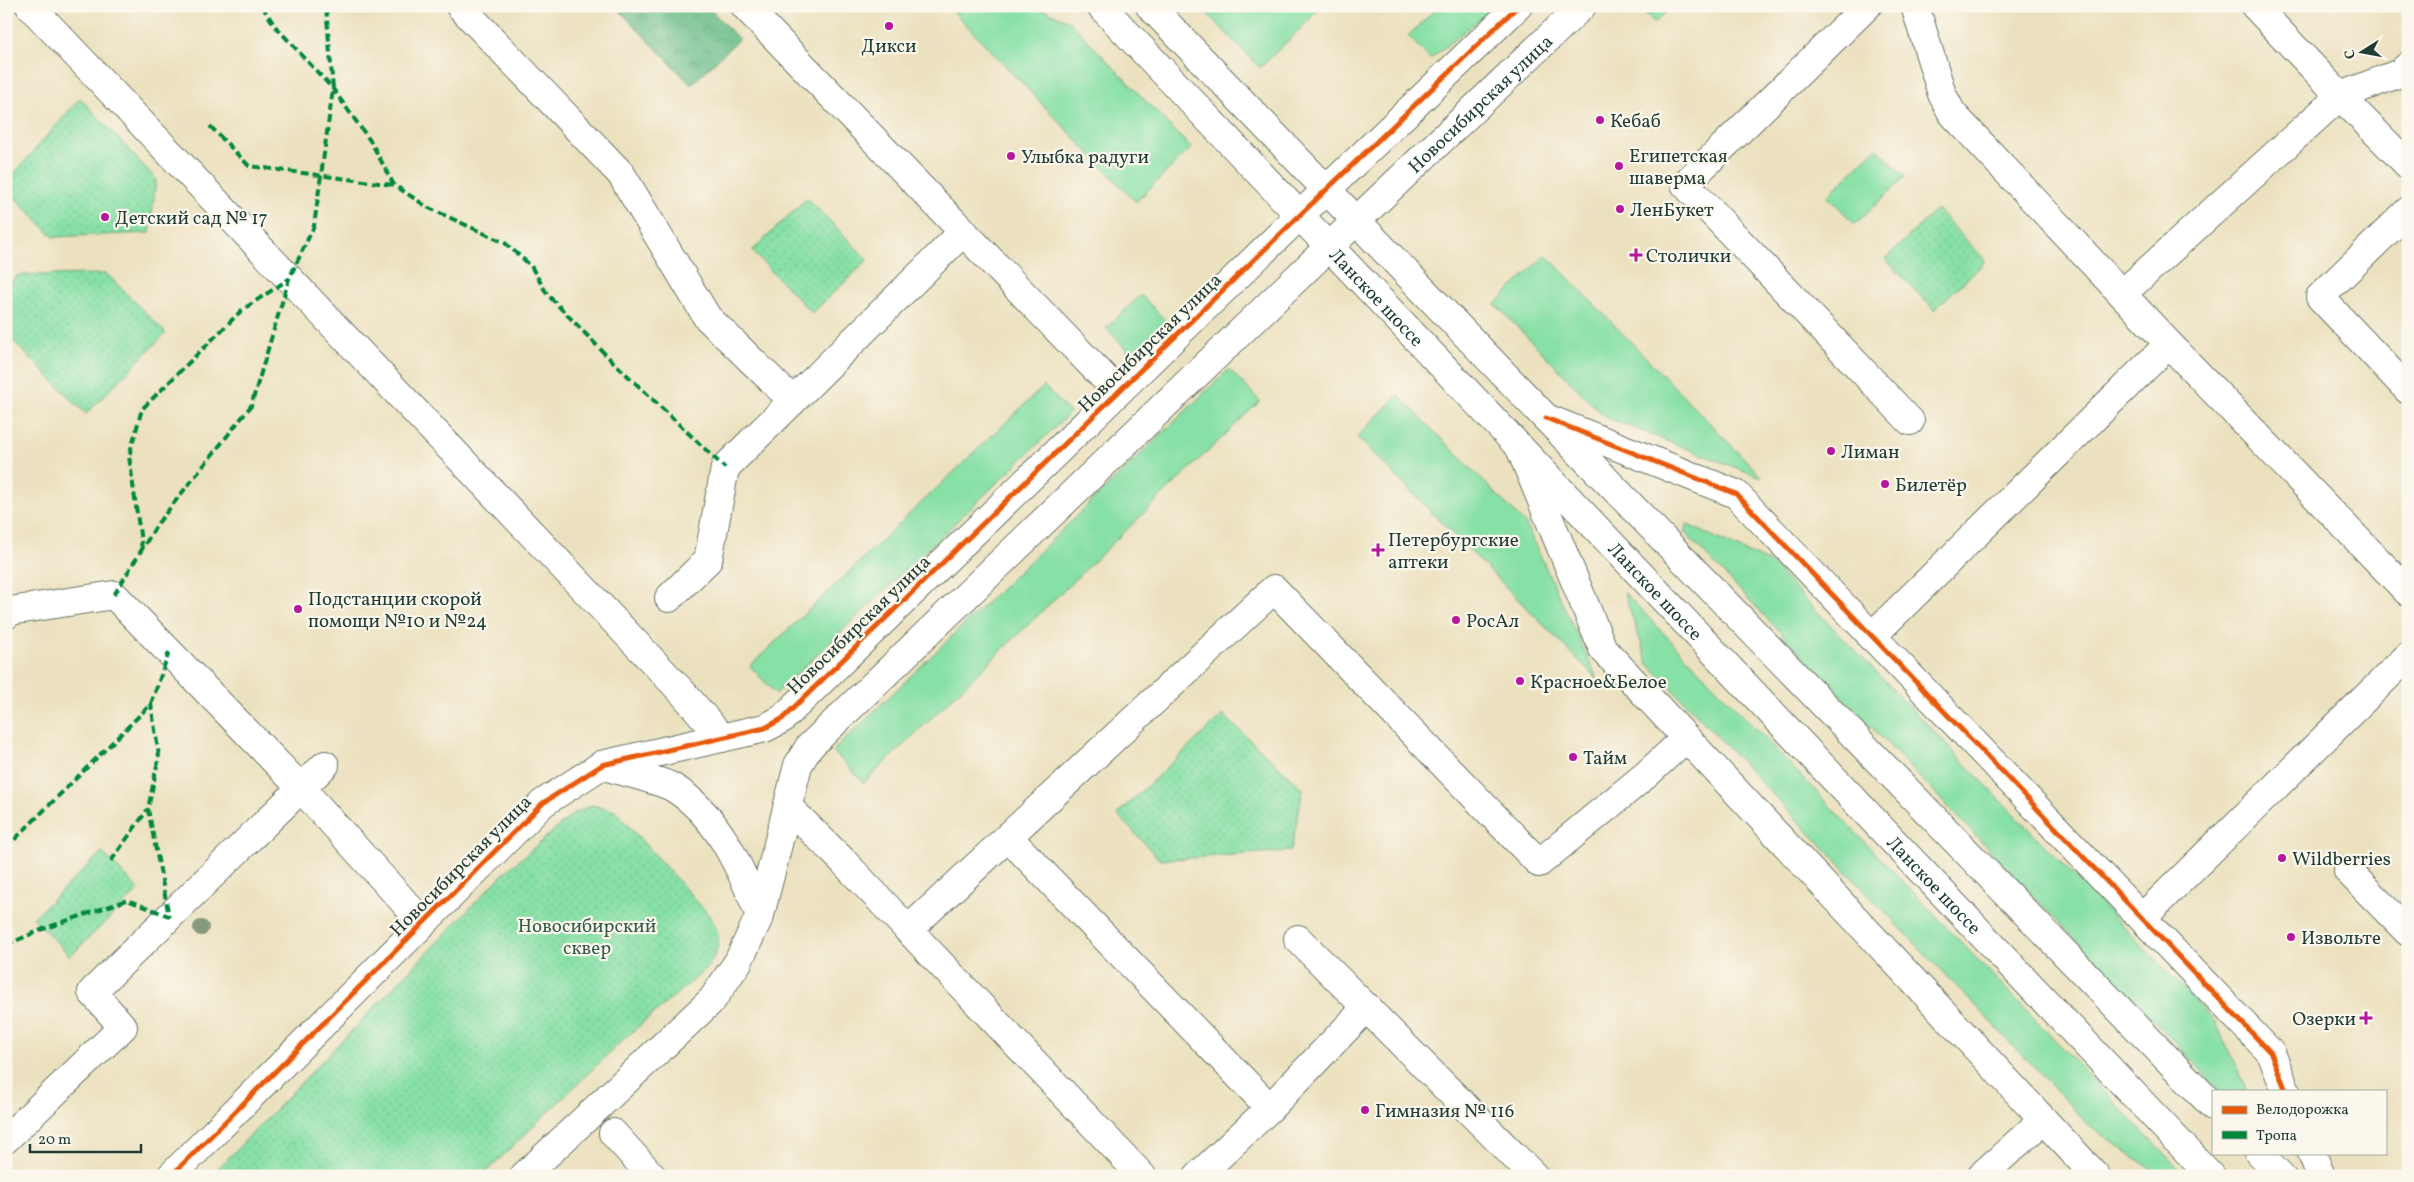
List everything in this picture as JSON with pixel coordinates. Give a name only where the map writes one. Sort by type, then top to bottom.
[{"type":"street","points":[[30,6],[683,693],[722,738]]},
{"type":"street","points":[[460,6],[621,174],[707,317],[793,401]]},
{"type":"street","points":[[745,6],[1118,392]]},
{"type":"street","name":"Ланское шоссе","points":[[1101,6],[2211,1176]]},
{"type":"street","name":"Ланское шоссе","points":[[1150,6],[1546,418],[2212,1105]]},
{"type":"street","name":"Новосибирская улица","points":[[172,1176],[543,802],[602,766],[765,728],[782,719],[1299,216],[1518,6]]},
{"type":"street","name":"Новосибирская улица","points":[[524,1176],[712,1000],[738,962],[760,914],[798,765],[809,747],[1356,220],[1582,6]]},
{"type":"street","points":[[1867,6],[1685,184],[1910,420]]},
{"type":"street","points":[[2254,6],[2408,165]]},
{"type":"street","points":[[1920,7],[1942,94],[1952,113],[2168,344],[2408,592]]},
{"type":"street","points":[[2122,294],[2340,96],[2400,73],[2408,66]]},
{"type":"street","points":[[2408,211],[2320,298],[2408,390]]},
{"type":"street","points":[[669,598],[708,560],[726,468],[963,232]]},
{"type":"street","points":[[1871,637],[2168,344]]},
{"type":"street","points":[[1546,418],[1736,494],[2271,1053],[2286,1090]]},
{"type":"street","points":[[1520,446],[1603,649],[2096,1176]]},
{"type":"street","points":[[908,930],[1274,588],[1539,863],[1647,774],[1686,738]]},
{"type":"street","points":[[8,611],[114,596],[301,788],[423,923]]},
{"type":"street","points":[[2142,918],[2408,656]]},
{"type":"street","points":[[6,1139],[124,1027],[92,992],[325,765]]},
{"type":"street","points":[[602,766],[671,787],[701,812],[732,852],[760,914]]},
{"type":"street","points":[[788,806],[1142,1176]]},
{"type":"street","points":[[1008,837],[1270,1108]]},
{"type":"street","points":[[2348,871],[2408,932]]},
{"type":"street","points":[[1298,939],[1534,1176]]},
{"type":"street","points":[[1198,1176],[1270,1108],[1367,1007]]},
{"type":"street","points":[[1981,1176],[2042,1120]]},
{"type":"street","points":[[613,1133],[652,1176]]},
{"type":"street","points":[[2260,1154],[2281,1176]]},
{"type":"street","points":[[2312,1154],[2321,1176]]},
{"type":"green space","points":[[615,6],[707,6],[739,39],[691,85]]},
{"type":"green space","points":[[948,6],[1035,6],[1069,21],[1191,148],[1136,202]]},
{"type":"green space","points":[[1200,6],[1315,6],[1319,10],[1260,68]]},
{"type":"green space","points":[[1439,6],[1496,6],[1430,59],[1408,36]]},
{"type":"green space","points":[[1639,6],[1672,6],[1655,23]]},
{"type":"green space","points":[[80,98],[156,179],[150,233],[53,237],[6,188],[6,183]]},
{"type":"green space","points":[[1877,148],[1905,177],[1855,224],[1827,196]]},
{"type":"green space","points":[[807,198],[868,260],[812,313],[752,251]]},
{"type":"green space","points":[[1937,209],[1986,261],[1934,310],[1885,259]]},
{"type":"green space","points":[[1546,255],[1763,478],[1605,417],[1495,304]]},
{"type":"green space","points":[[107,274],[166,333],[86,414],[6,334],[6,288],[18,275]]},
{"type":"green space","points":[[1141,295],[1166,321],[1131,354],[1106,328]]},
{"type":"green space","points":[[1229,369],[1260,401],[864,783],[833,751]]},
{"type":"green space","points":[[1044,386],[1070,413],[776,694],[750,666]]},
{"type":"green space","points":[[1398,395],[1525,523],[1598,680],[1357,437]]},
{"type":"green space","points":[[1686,524],[1770,563],[2215,1021],[2247,1090],[2220,1090],[1685,533]]},
{"type":"green space","points":[[1624,592],[2183,1173],[2179,1176],[2161,1176],[2091,1127],[1648,664]]},
{"type":"green space","points":[[1223,715],[1303,789],[1291,851],[1160,860],[1117,814]]},
{"type":"green space","name":"Новосибирский сквер","points":[[592,805],[615,811],[709,915],[717,931],[718,944],[714,957],[704,971],[626,1037],[482,1176],[211,1176],[502,875],[573,814]]},
{"type":"green space","points":[[102,852],[139,890],[70,956],[33,918]]},
{"type":"marked path","points":[[262,6],[275,26],[333,89],[371,142],[394,185],[429,208],[505,243],[531,266],[547,294],[607,356],[725,468]]},
{"type":"marked path","points":[[114,595],[158,523],[251,406],[289,279],[314,226],[333,89],[326,6]]},
{"type":"marked path","points":[[210,126],[249,166],[394,185]]},
{"type":"marked path","points":[[142,549],[129,456],[142,409],[242,310],[289,279]]},
{"type":"marked path","points":[[6,848],[151,704],[169,652]]},
{"type":"marked path","points":[[6,945],[43,929],[127,900],[169,916],[148,809],[159,756],[151,704]]},
{"type":"marked path","points":[[111,861],[148,809]]},
{"type":"cycle path","points":[[171,1176],[543,803],[602,765],[765,728],[782,719],[1299,216],[1518,6]]},
{"type":"cycle path","points":[[1546,418],[1736,494],[2271,1053],[2286,1090]]},
{"type":"place","name":"Дикси","points":[[889,26]]},
{"type":"place","name":"Кебаб","points":[[1600,120]]},
{"type":"place","name":"Улыбка радуги","points":[[1011,156]]},
{"type":"place","name":"Египетская шаверма","points":[[1619,166]]},
{"type":"place","name":"ЛенБукет","points":[[1620,209]]},
{"type":"place","name":"Детский сад № 17","points":[[105,217]]},
{"type":"place","name":"Столички","points":[[1636,255]]},
{"type":"place","name":"Лиман","points":[[1831,451]]},
{"type":"place","name":"Билетёр","points":[[1885,484]]},
{"type":"place","name":"Петербургские аптеки","points":[[1378,550]]},
{"type":"place","name":"Подстанции скорой помощи №10 и №24","points":[[298,609]]},
{"type":"place","name":"РосАл","points":[[1456,620]]},
{"type":"place","name":"Красное&Белое","points":[[1520,681]]},
{"type":"place","name":"Тайм","points":[[1573,757]]},
{"type":"place","name":"Wildberries","points":[[2282,858]]},
{"type":"place","name":"Извольте","points":[[2291,937]]},
{"type":"place","name":"Озерки","points":[[2366,1018]]},
{"type":"place","name":"Гимназия № 116","points":[[1365,1110]]}]
